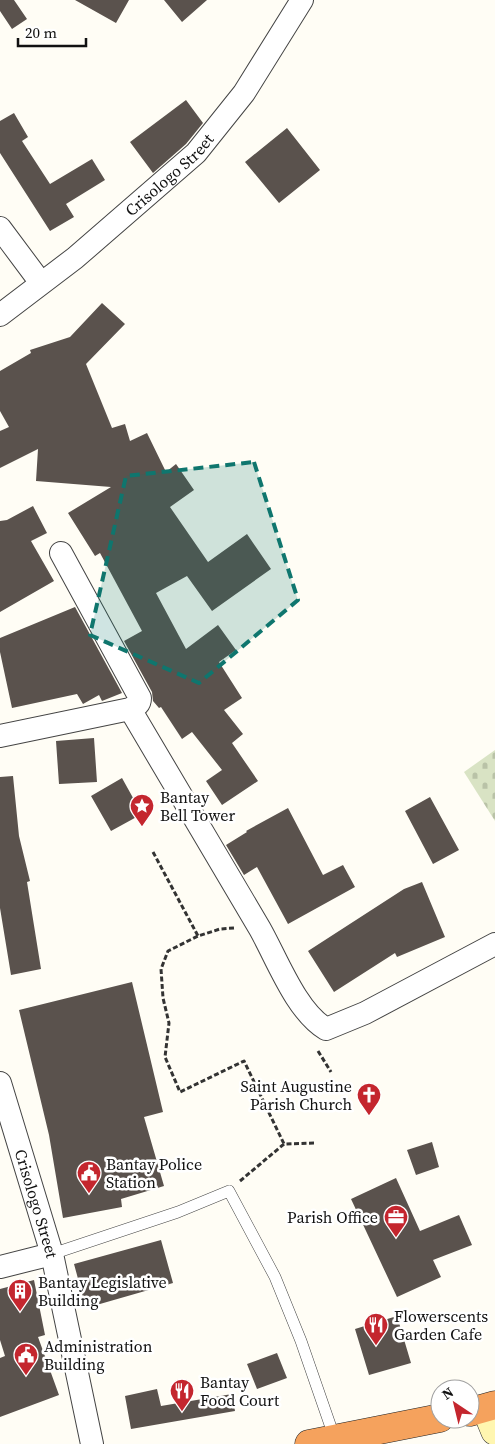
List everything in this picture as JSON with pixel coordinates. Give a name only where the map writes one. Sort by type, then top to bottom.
[{"type":"highway","points":[[327,1442],[430,1420]]},
{"type":"street","name":"Crisologo Street","points":[[0,315],[75,258],[196,153],[244,93],[302,0]]},
{"type":"street","points":[[0,228],[41,283]]},
{"type":"street","points":[[0,736],[133,707],[139,703],[140,698],[61,553]]},
{"type":"street","points":[[133,707],[302,1005],[315,1022],[326,1029],[334,1027],[495,944]]},
{"type":"street","name":"Crisologo Street","points":[[0,1083],[52,1254],[92,1444]]},
{"type":"street","points":[[0,1267],[52,1254]]},
{"type":"lane","points":[[52,1254],[178,1212],[229,1191],[275,1277],[301,1341],[327,1442]]},
{"type":"path","points":[[153,852],[198,936],[168,951],[161,968],[163,998],[169,1023],[165,1057],[180,1092],[244,1062],[284,1144]]},
{"type":"path","points":[[229,1191],[284,1144],[316,1143]]},
{"type":"highlighted area","points":[[254,462],[298,600],[199,683],[90,635],[126,476]]},
{"type":"green space","points":[[495,750],[495,821],[464,772]]},
{"type":"building","points":[[0,0],[14,0],[27,19],[12,29],[0,11]]},
{"type":"building","points":[[75,0],[129,0],[116,23]]},
{"type":"building","points":[[164,0],[207,0],[182,22]]},
{"type":"building","points":[[186,100],[203,123],[186,144],[153,173],[130,142]]},
{"type":"building","points":[[14,113],[28,137],[22,141],[50,184],[92,159],[105,180],[66,204],[74,217],[50,231],[0,153],[0,121]]},
{"type":"building","points":[[287,128],[320,170],[279,203],[245,162]]},
{"type":"building","points":[[102,303],[125,324],[86,364],[112,428],[125,424],[130,441],[147,433],[166,472],[176,464],[194,490],[170,507],[208,562],[247,534],[271,569],[212,611],[187,576],[156,593],[186,649],[218,625],[236,650],[219,662],[242,698],[224,710],[243,734],[232,743],[258,781],[222,805],[206,781],[222,770],[192,732],[182,739],[161,707],[159,708],[153,701],[152,692],[124,641],[142,631],[100,553],[95,556],[68,513],[111,487],[36,481],[38,449],[0,468],[0,431],[9,427],[0,411],[0,371],[31,353],[30,350],[70,337]]},
{"type":"building","points":[[33,506],[47,533],[31,541],[54,581],[0,612],[0,521],[7,520]]},
{"type":"building","points":[[75,607],[122,693],[102,701],[99,695],[83,704],[77,694],[12,708],[0,652],[0,638]]},
{"type":"building","points":[[94,738],[97,782],[59,784],[56,741]]},
{"type":"building","points":[[13,776],[19,836],[30,881],[27,882],[41,969],[11,975],[0,908],[0,777]]},
{"type":"building","points":[[122,778],[142,814],[111,831],[91,796]]},
{"type":"building","points":[[430,797],[459,850],[433,864],[405,811]]},
{"type":"building","points":[[288,808],[323,875],[343,865],[355,887],[288,924],[257,867],[244,875],[226,845],[246,831]]},
{"type":"building","points":[[422,882],[445,937],[397,957],[395,953],[334,992],[308,951],[404,889]]},
{"type":"building","points":[[132,982],[163,1112],[144,1117],[164,1186],[121,1199],[122,1207],[63,1218],[49,1135],[19,1010]]},
{"type":"building","points":[[432,1142],[439,1167],[416,1175],[407,1150]]},
{"type":"building","name":"Parish Office","points":[[396,1178],[420,1231],[459,1215],[472,1245],[433,1260],[441,1277],[397,1297],[351,1199]]},
{"type":"building","points":[[161,1240],[173,1283],[86,1308],[74,1264]]},
{"type":"building","points":[[34,1280],[45,1335],[38,1337],[59,1395],[0,1417],[0,1358],[5,1356],[0,1340],[0,1289]]},
{"type":"building","points":[[397,1316],[411,1363],[369,1375],[355,1329]]},
{"type":"building","points":[[277,1353],[287,1378],[257,1389],[247,1364]]},
{"type":"building","name":"Bantay Food Court","points":[[157,1389],[161,1406],[232,1394],[235,1411],[131,1429],[125,1396]]},
{"type":"place","name":"Bantay Bell Tower","points":[[142,827]]},
{"type":"place","name":"Saint Augustine Parish Church","points":[[369,1116]]},
{"type":"place","name":"Bantay Police Station","points":[[89,1194]]},
{"type":"place","name":"Parish Office","points":[[396,1238]]},
{"type":"place","name":"Bantay Legislative Building","points":[[20,1312]]},
{"type":"place","name":"Flowerscents Garden Cafe","points":[[376,1346]]},
{"type":"place","name":"Administration Building","points":[[26,1376]]},
{"type":"place","name":"Bantay Food Court","points":[[182,1412]]}]
